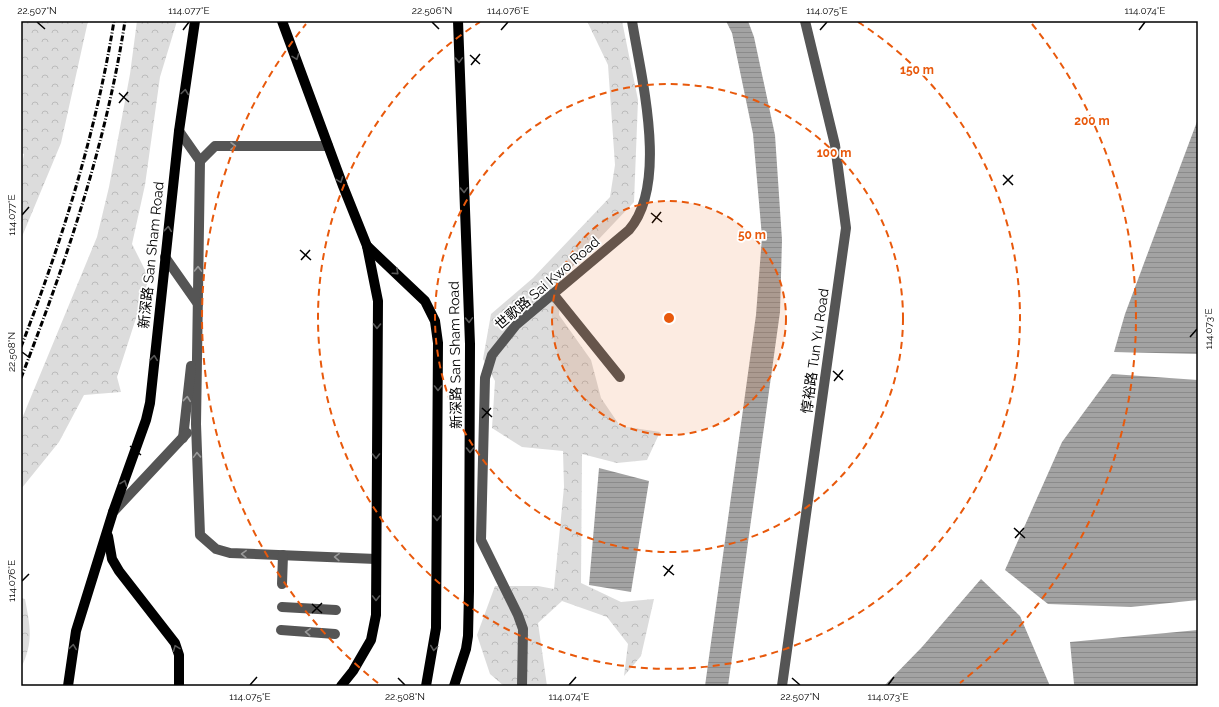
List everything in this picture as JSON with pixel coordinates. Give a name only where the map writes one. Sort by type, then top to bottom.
[{"type":"main road","name":"新深路 San Sham Road","points":[[68,686],[76,631],[114,512],[146,420],[179,131],[195,21]]},
{"type":"main road","name":"新深路 San Sham Road","points":[[282,21],[367,246],[378,301],[376,615],[371,640],[353,671],[341,686]]},
{"type":"main road","name":"新深路 San Sham Road","points":[[454,686],[466,649],[468,636],[470,376],[458,21]]},
{"type":"main road","name":"新深路 San Sham Road","points":[[367,246],[425,301],[435,321],[438,343],[436,620],[433,653],[426,686]]},
{"type":"main road","name":"新深路 San Sham Road","points":[[107,534],[112,559],[119,571],[175,643],[178,655],[179,686]]},
{"type":"street","name":"世歌路 Sai Kwo Road","points":[[522,686],[523,629],[518,615],[480,540],[485,378],[492,355],[516,325],[637,222],[645,202],[650,166],[650,137],[632,21]]},
{"type":"street","name":"惇裕路 Tun Yu Road","points":[[782,686],[846,228],[835,145],[805,21]]},
{"type":"street","points":[[179,131],[200,161],[196,424],[200,535],[216,550],[230,553],[376,559]]},
{"type":"street","points":[[200,161],[215,146],[328,146]]},
{"type":"street","points":[[165,257],[198,303],[183,438]]},
{"type":"street","points":[[553,294],[620,377]]},
{"type":"street","points":[[114,512],[196,424]]},
{"type":"street","points":[[282,555],[282,584]]},
{"type":"street","points":[[282,607],[336,610]]},
{"type":"street","points":[[281,630],[335,634]]},
{"type":"green space","points":[[21,21],[88,21],[61,143],[21,239],[21,170],[24,154],[21,153]]},
{"type":"green space","points":[[137,21],[177,21],[160,77],[145,185],[132,244],[149,278],[117,377],[121,392],[84,395],[59,442],[21,489],[21,421],[97,237],[109,187],[130,74]]},
{"type":"green space","points":[[587,21],[622,21],[638,100],[634,202],[561,279],[559,315],[591,360],[601,398],[620,426],[660,432],[647,460],[617,463],[582,454],[581,583],[621,602],[654,599],[641,656],[624,676],[628,644],[607,617],[562,601],[538,623],[547,686],[504,686],[490,674],[477,635],[495,586],[538,586],[554,589],[564,487],[563,451],[522,447],[492,428],[495,381],[483,359],[491,314],[533,278],[610,197],[615,165],[608,65]]},
{"type":"green space","points":[[21,598],[25,599],[30,634],[28,650],[21,668]]},
{"type":"shaded area","points":[[726,21],[748,21],[754,37],[775,135],[782,240],[780,312],[728,686],[705,686],[756,315],[762,237],[753,134],[732,33]]},
{"type":"shaded area","points":[[1198,119],[1198,354],[1114,352],[1125,314]]},
{"type":"shaded area","points":[[1112,374],[1198,380],[1198,600],[1131,607],[1048,604],[1005,570],[1062,442]]},
{"type":"shaded area","points":[[599,468],[649,481],[631,592],[589,585]]},
{"type":"shaded area","points":[[981,579],[1020,616],[1050,686],[884,686],[922,647]]},
{"type":"shaded area","points":[[1198,630],[1198,686],[1075,686],[1074,684],[1070,642]]},
{"type":"railway","points":[[21,347],[64,227],[76,186],[98,104],[114,21]]},
{"type":"railway","points":[[21,378],[54,291],[96,158],[117,67],[125,21]]}]
